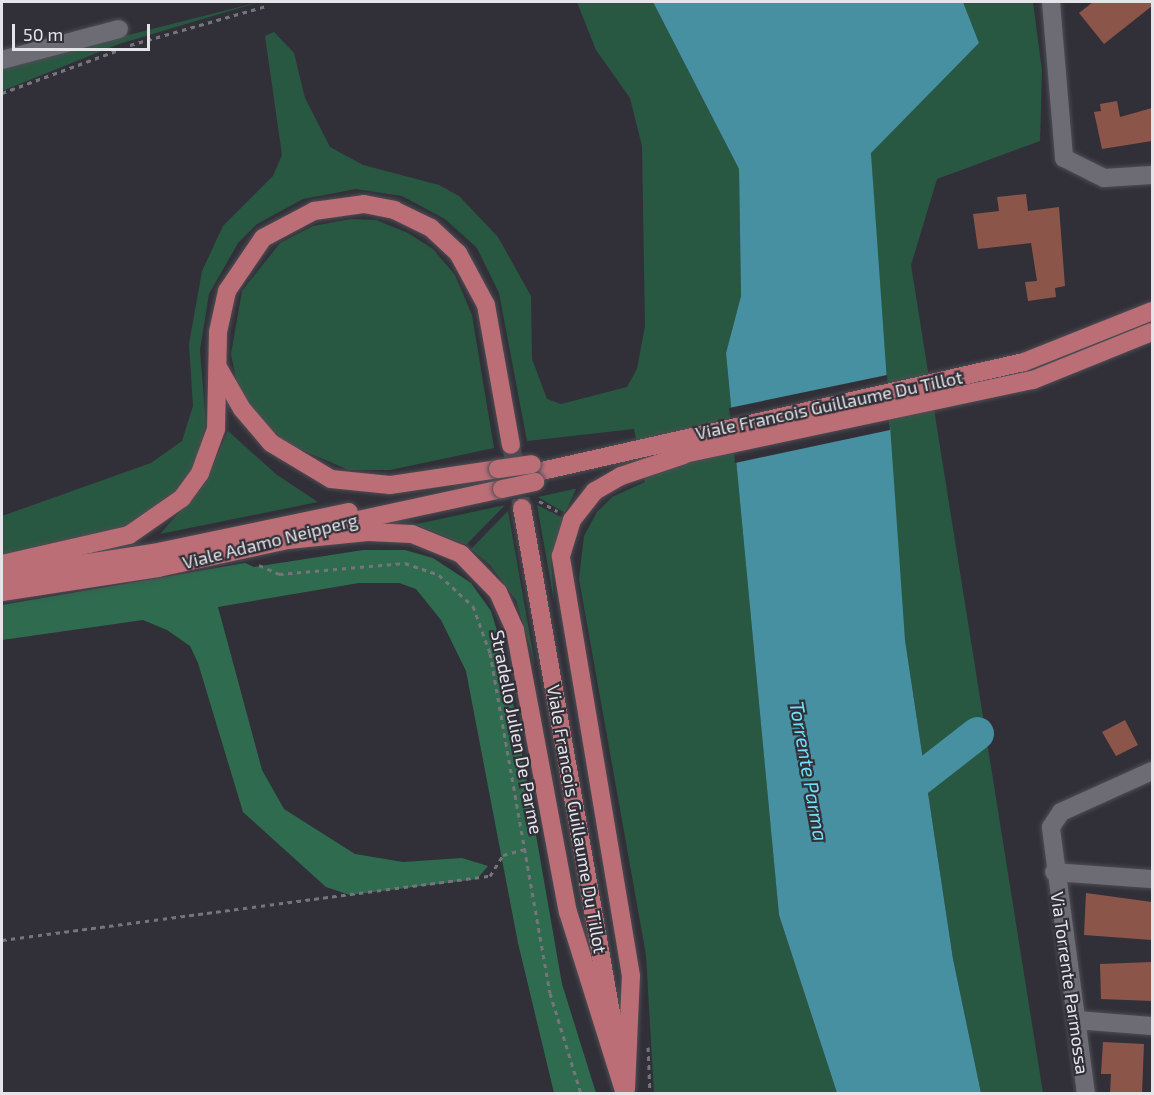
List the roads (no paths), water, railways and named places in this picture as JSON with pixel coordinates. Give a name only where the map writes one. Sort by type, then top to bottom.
[{"type":"main road","points":[[2,564],[129,535],[171,509],[192,486],[212,445],[223,305],[257,244],[286,222],[314,211],[378,206],[431,228],[476,280],[490,320],[511,445]]},
{"type":"main road","name":"Viale Francois Guillaume Du Tillot","points":[[500,479],[640,458],[970,375],[1055,353],[1152,311]]},
{"type":"main road","name":"Viale Francois Guillaume Du Tillot","points":[[533,473],[555,468],[684,455],[974,393],[1064,371],[1152,332]]},
{"type":"main road","points":[[219,369],[265,437],[293,461],[325,477],[375,485],[500,479]]},
{"type":"main road","points":[[625,1094],[631,976],[561,556],[572,520],[587,499],[640,458]]},
{"type":"main road","name":"Viale Adamo Neipperg","points":[[2,592],[288,540],[500,479]]},
{"type":"main road","name":"Viale Adamo Neipperg","points":[[2,576],[153,553],[500,479]]},
{"type":"main road","name":"Viale Francois Guillaume Du Tillot","points":[[522,508],[625,1094]]},
{"type":"main road","points":[[288,540],[368,532],[412,534],[461,554],[498,592],[515,630],[571,926],[625,1094]]},
{"type":"street","points":[[1050,2],[1064,158],[1104,178],[1152,175]]},
{"type":"street","points":[[2,60],[119,29]]},
{"type":"street","name":"Via Torrente Parmossa","points":[[1086,1094],[1054,872],[1051,827],[1061,812],[1152,771]]},
{"type":"street","points":[[1054,872],[1152,879]]},
{"type":"street","points":[[1076,1020],[1152,1026]]},
{"type":"water","name":"Torrente Parma","points":[[653,2],[963,2],[979,43],[871,153],[905,640],[953,959],[981,1093],[837,1093],[779,915],[726,353],[741,296],[739,169]]},
{"type":"waterway","points":[[891,800],[977,733]]},
{"type":"tunnel","points":[[511,445],[522,508]]}]
